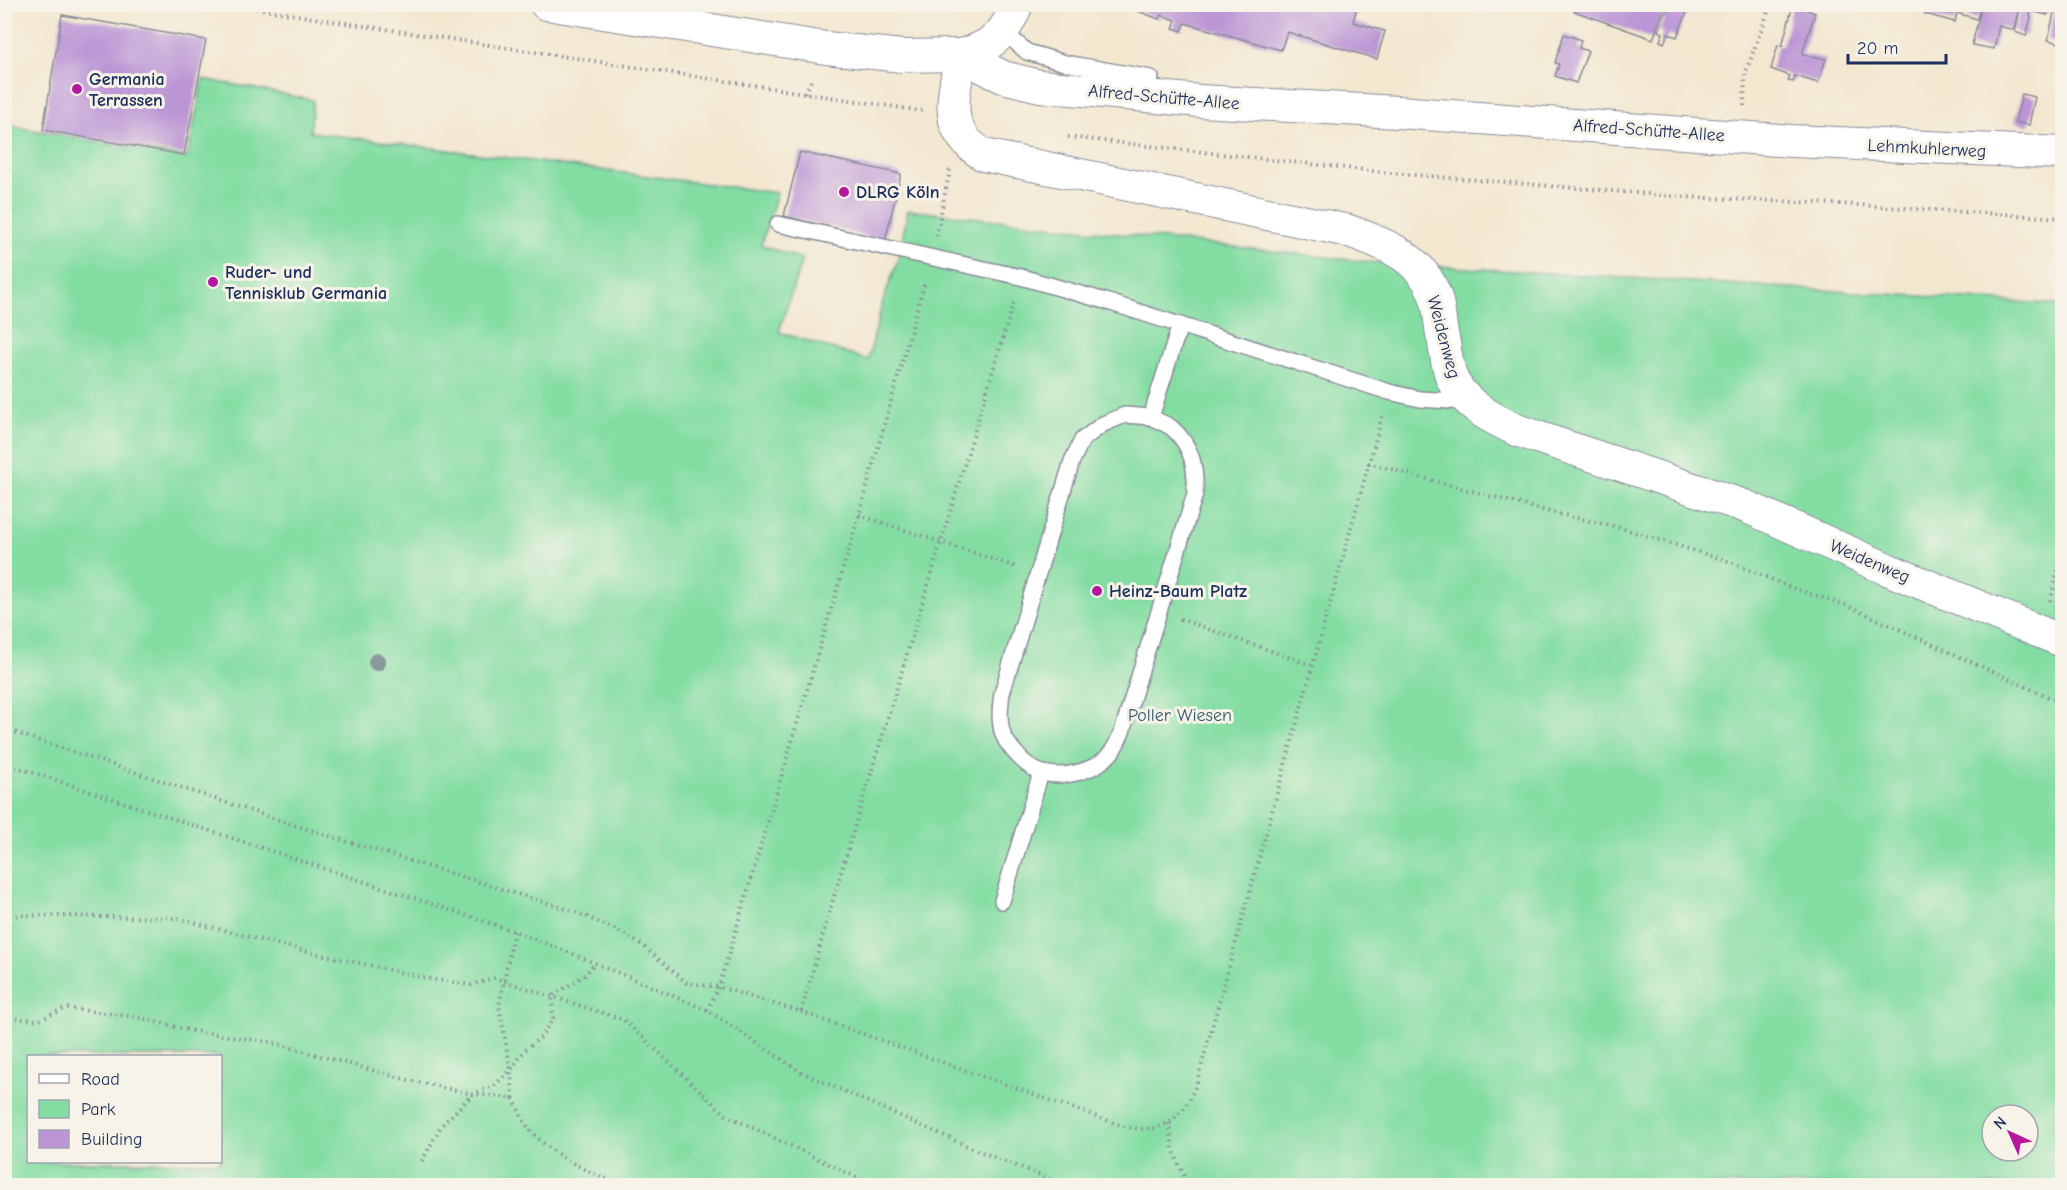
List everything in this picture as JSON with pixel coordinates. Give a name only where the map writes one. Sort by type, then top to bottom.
[{"type":"street","name":"Alfred-Schütte-Allee","points":[[546,4],[826,48],[902,56],[960,55],[1003,77],[1052,87],[1200,101],[1398,112],[1792,141]]},
{"type":"street","points":[[953,115],[960,55],[991,44],[1010,18]]},
{"type":"street","name":"Weidenweg","points":[[953,115],[961,135],[969,146],[984,155],[1349,231],[1383,243],[1407,256],[1425,276],[1436,300],[1448,364],[1454,382],[1469,402],[1492,418],[1519,431],[1747,507],[1887,569],[2052,637]]},
{"type":"street","name":"Lehmkuhlerweg","points":[[1792,141],[2062,153]]},
{"type":"lane","points":[[1010,18],[1028,52],[1065,63],[1151,78]]},
{"type":"lane","points":[[778,224],[1021,277],[1389,392],[1420,399],[1469,402]]},
{"type":"lane","points":[[1151,417],[1180,326]]},
{"type":"lane","points":[[1125,415],[1151,417],[1172,428],[1190,451],[1196,471],[1195,494],[1122,732],[1110,753],[1090,768],[1066,775],[1041,773],[1021,759],[1010,745],[1005,738],[999,716],[1002,693],[1037,574],[1072,461],[1082,440],[1103,424],[1125,415]]},
{"type":"lane","points":[[1002,901],[1041,773]]},
{"type":"path","points":[[233,4],[330,21],[953,115]]},
{"type":"path","points":[[1743,137],[1745,74],[1772,4]]},
{"type":"path","points":[[1061,136],[1450,178],[1686,197],[2062,218]]},
{"type":"path","points":[[707,1010],[719,987],[859,515],[932,257],[952,159]]},
{"type":"path","points":[[801,1012],[1021,277]]},
{"type":"path","points":[[4,729],[297,826],[576,912],[642,945],[687,983],[719,987],[801,1012],[1126,1127],[1148,1129],[1169,1123],[1178,1117],[1185,1109],[1196,1085],[1389,392]]},
{"type":"path","points":[[1368,463],[1546,512],[1621,528],[1731,562],[1789,587],[1848,606],[2062,703]]},
{"type":"path","points":[[859,515],[1037,574]]},
{"type":"path","points":[[2052,637],[2062,555]]},
{"type":"path","points":[[1159,612],[1312,665]]},
{"type":"path","points":[[4,763],[514,931],[596,963],[707,1010],[801,1072],[974,1149],[1067,1185]]},
{"type":"path","points":[[4,915],[177,918],[288,947],[430,979],[471,985],[495,978],[624,1020],[726,1114],[875,1185]]},
{"type":"path","points":[[514,931],[499,1006],[511,1070],[513,1098],[530,1130],[565,1159],[581,1169],[624,1185]]},
{"type":"path","points":[[552,996],[585,975],[596,963]]},
{"type":"path","points":[[422,1161],[441,1126],[473,1094],[495,1085],[511,1070],[525,1050],[541,1037],[554,1018],[552,996]]},
{"type":"path","points":[[4,1018],[39,1020],[66,1008],[137,1017],[188,1030],[270,1042],[404,1079],[473,1094],[513,1098]]},
{"type":"path","points":[[1169,1123],[1173,1149],[1188,1185]]},
{"type":"green space","name":"Poller Wiesen","points":[[203,79],[313,100],[310,132],[777,193],[761,245],[802,259],[779,332],[868,360],[883,301],[898,260],[908,210],[1369,262],[2062,305],[2062,1185],[5,1185],[5,125],[187,158]]},
{"type":"building","points":[[1119,4],[1358,4],[1353,22],[1385,31],[1377,59],[1287,32],[1281,50],[1185,23],[1182,31],[1173,28],[1176,20],[1161,15],[1159,19]]},
{"type":"building","points":[[1577,4],[1666,4],[1653,39],[1574,11]]},
{"type":"building","points":[[1669,4],[1690,4],[1677,37],[1668,34],[1664,43],[1660,41],[1663,33],[1659,31]]},
{"type":"building","points":[[1927,4],[1981,4],[1977,19],[1957,13],[1955,22],[1925,14]]},
{"type":"building","points":[[1982,4],[2050,4],[2047,15],[2031,11],[2026,36],[2015,32],[2019,7],[2014,30],[1999,26],[1994,49],[1972,45]]},
{"type":"building","points":[[2056,4],[2062,4],[2062,44],[2048,40]]},
{"type":"building","points":[[1793,5],[1815,13],[1802,54],[1826,59],[1818,83],[1795,76],[1793,82],[1788,81],[1790,76],[1771,69],[1778,45],[1782,46]]},
{"type":"building","points":[[62,15],[206,40],[184,155],[43,130]]},
{"type":"building","points":[[1564,34],[1581,40],[1579,48],[1588,51],[1576,83],[1555,76],[1559,64],[1555,63]]},
{"type":"building","points":[[2022,94],[2035,97],[2029,125],[2015,122]]},
{"type":"building","name":"DLRG Köln","points":[[800,152],[901,174],[885,241],[784,216]]},
{"type":"place","name":"Germania Terrassen","points":[[77,89]]},
{"type":"place","name":"DLRG Köln","points":[[844,192]]},
{"type":"place","name":"Ruder- und Tennisklub Germania","points":[[213,282]]},
{"type":"place","name":"Heinz-Baum Platz","points":[[1097,591]]}]
